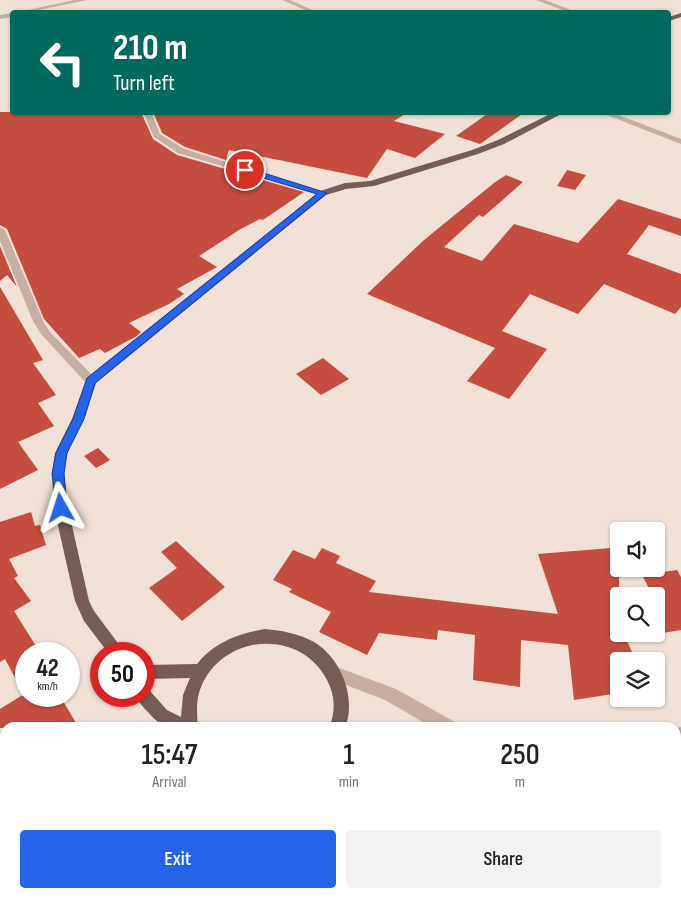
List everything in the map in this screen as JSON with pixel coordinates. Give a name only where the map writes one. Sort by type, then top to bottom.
[{"type":"main road","points":[[109,642],[90,616],[82,601],[58,494],[61,453],[78,419],[91,381],[323,193],[345,186],[371,184],[475,152],[501,142],[555,115]]},
{"type":"main road","points":[[188,722],[188,709],[192,689],[201,671],[215,656],[231,644],[251,637],[270,635],[290,638],[308,645],[323,657],[334,673],[342,697],[339,722]]},
{"type":"main road","points":[[155,672],[201,671]]},
{"type":"main road","points":[[153,707],[161,716],[174,722]]},
{"type":"street","points":[[32,10],[84,0]]},
{"type":"street","points":[[285,0],[309,10]]},
{"type":"street","points":[[539,0],[567,10]]},
{"type":"street","points":[[148,115],[157,135],[181,151],[323,193]]},
{"type":"street","points":[[611,115],[681,142]]},
{"type":"street","points":[[0,230],[38,321],[46,334],[91,381]]},
{"type":"street","points":[[334,673],[390,694],[439,722]]},
{"type":"building","points":[[0,112],[10,112],[10,115],[142,115],[153,139],[177,155],[304,192],[263,220],[260,219],[239,230],[199,256],[217,267],[177,289],[184,294],[169,304],[129,323],[141,332],[137,336],[105,353],[100,349],[79,358],[44,319],[7,229],[0,225]]},
{"type":"building","points":[[154,115],[403,115],[394,121],[445,134],[415,158],[387,149],[367,178],[229,150],[226,160],[185,147],[162,133]]},
{"type":"building","points":[[486,115],[521,115],[480,144],[456,136]]},
{"type":"building","points":[[567,170],[586,175],[575,190],[557,186]]},
{"type":"building","points":[[506,175],[523,182],[483,217],[479,215],[444,247],[482,261],[514,224],[578,243],[618,199],[681,219],[681,236],[649,225],[627,254],[681,274],[681,307],[675,314],[604,284],[578,314],[530,294],[502,331],[547,349],[509,399],[467,381],[495,348],[367,294],[424,240]]},
{"type":"building","points":[[0,246],[17,287],[7,275],[0,281]]},
{"type":"building","points":[[0,287],[43,360],[33,363],[56,395],[38,403],[54,426],[18,442],[38,470],[0,489]]},
{"type":"building","points":[[323,358],[349,379],[321,395],[296,374]]},
{"type":"building","points":[[98,448],[110,460],[96,468],[84,456]]},
{"type":"building","points":[[31,512],[35,526],[40,525],[46,545],[9,559],[18,576],[14,578],[31,601],[14,611],[33,642],[15,642],[15,678],[5,659],[0,662],[0,522]]},
{"type":"building","points":[[176,541],[225,587],[182,621],[149,588],[177,568],[161,552]]},
{"type":"building","points":[[322,548],[340,556],[336,563],[376,581],[369,592],[558,614],[538,554],[610,548],[610,577],[619,577],[619,587],[610,587],[610,642],[628,642],[632,652],[610,652],[610,694],[574,700],[568,645],[521,640],[520,687],[473,680],[475,635],[438,630],[437,640],[379,633],[367,655],[319,632],[331,612],[289,592],[292,589],[273,580],[293,550],[315,559]]},
{"type":"building","points":[[677,570],[681,577],[681,630],[665,633],[665,587],[648,587],[643,577],[665,577],[665,572]]},
{"type":"building","points":[[15,700],[15,707],[67,707],[75,722],[0,722],[0,709]]},
{"type":"route","points":[[61,508],[58,494],[61,453],[78,419],[91,381],[323,193],[245,170]]}]
